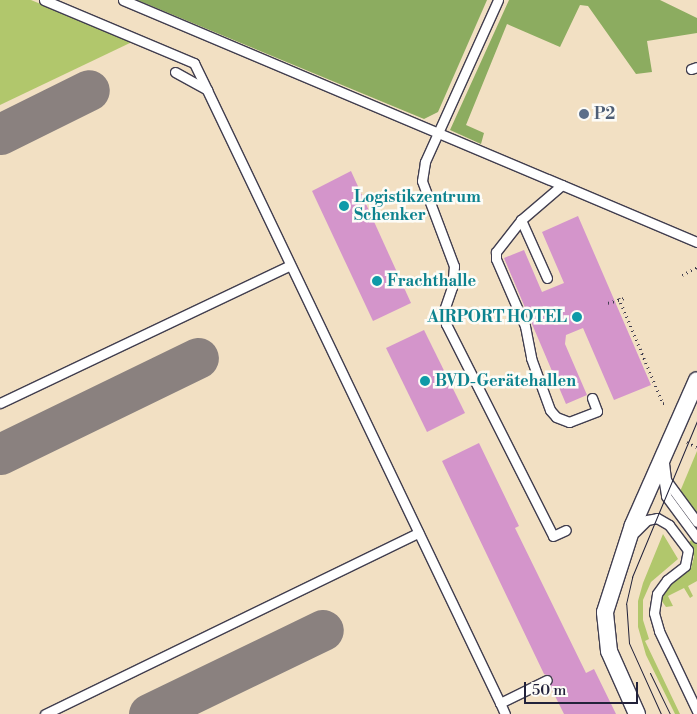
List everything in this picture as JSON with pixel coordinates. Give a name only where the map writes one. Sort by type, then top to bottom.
[{"type":"street","points":[[637,714],[616,671],[604,625],[612,586],[627,542],[653,477],[668,448],[697,380]]},
{"type":"lane","points":[[44,0],[194,63],[505,714]]},
{"type":"lane","points":[[123,0],[440,132],[697,242]]},
{"type":"lane","points":[[498,0],[425,162],[422,181],[454,266],[452,287],[444,310],[446,324],[553,536],[566,530]]},
{"type":"lane","points":[[175,72],[207,90]]},
{"type":"lane","points":[[562,185],[521,220],[496,252],[496,259],[525,326],[531,358],[550,410],[556,417],[569,422],[597,411],[592,398]]},
{"type":"lane","points":[[521,220],[547,278]]},
{"type":"lane","points":[[0,403],[290,265]]},
{"type":"lane","points":[[668,448],[663,474],[666,496],[697,538]]},
{"type":"lane","points":[[663,474],[674,494],[697,522]]},
{"type":"lane","points":[[627,542],[647,520],[657,518],[669,525],[688,550],[686,566],[667,580],[657,594],[656,622],[697,711]]},
{"type":"lane","points":[[45,714],[418,533]]},
{"type":"lane","points":[[500,703],[547,680]]},
{"type":"path","points":[[682,275],[697,267]]},
{"type":"path","points":[[619,298],[664,402],[667,404]]},
{"type":"path","points":[[608,303],[624,298]]},
{"type":"green space","points":[[0,0],[31,0],[132,42],[0,105]]},
{"type":"green space","points":[[137,0],[487,0],[438,112],[424,119]]},
{"type":"green space","points":[[509,0],[660,0],[697,18],[697,33],[647,41],[652,72],[636,74],[588,6],[580,5],[560,47],[507,24],[466,125],[484,133],[481,144],[450,130]]},
{"type":"green space","points":[[697,451],[697,516],[679,494]]},
{"type":"green space","points":[[663,534],[678,559],[651,582],[643,600],[643,620],[649,639],[645,641],[680,714],[675,714],[646,655],[638,627],[638,601],[643,583]]},
{"type":"green space","points":[[693,539],[697,544],[697,581],[688,586],[693,596],[690,598],[684,588],[668,596],[673,606],[666,607],[661,600],[668,587],[691,568],[694,557],[689,542]]},
{"type":"building","points":[[351,171],[411,303],[373,321],[312,191]]},
{"type":"building","points":[[578,216],[651,385],[614,400],[583,328],[566,335],[565,344],[587,395],[566,404],[504,258],[524,250],[542,292],[564,283],[542,232]]},
{"type":"building","name":"BVD-Gerätehallen","points":[[424,330],[465,413],[427,432],[386,348]]},
{"type":"building","points":[[479,443],[519,526],[515,528],[586,673],[594,669],[616,714],[564,714],[550,686],[553,678],[544,674],[442,461]]},
{"type":"taxiway","points":[[0,134],[89,90]]},
{"type":"taxiway","points":[[0,454],[198,358]]},
{"type":"taxiway","points":[[149,714],[323,630]]},
{"type":"tram line","points":[[661,714],[629,643],[626,604],[632,577],[697,421]]},
{"type":"tram line","points":[[650,673],[670,714]]},
{"type":"place","name":"P2","points":[[584,114]]},
{"type":"place","name":"Logistikzentrum Schenker","points":[[344,206]]},
{"type":"place","name":"Frachthalle","points":[[377,281]]},
{"type":"place","name":"AIRPORT HOTEL","points":[[577,317]]},
{"type":"place","name":"BVD-Gerätehallen","points":[[425,381]]}]
